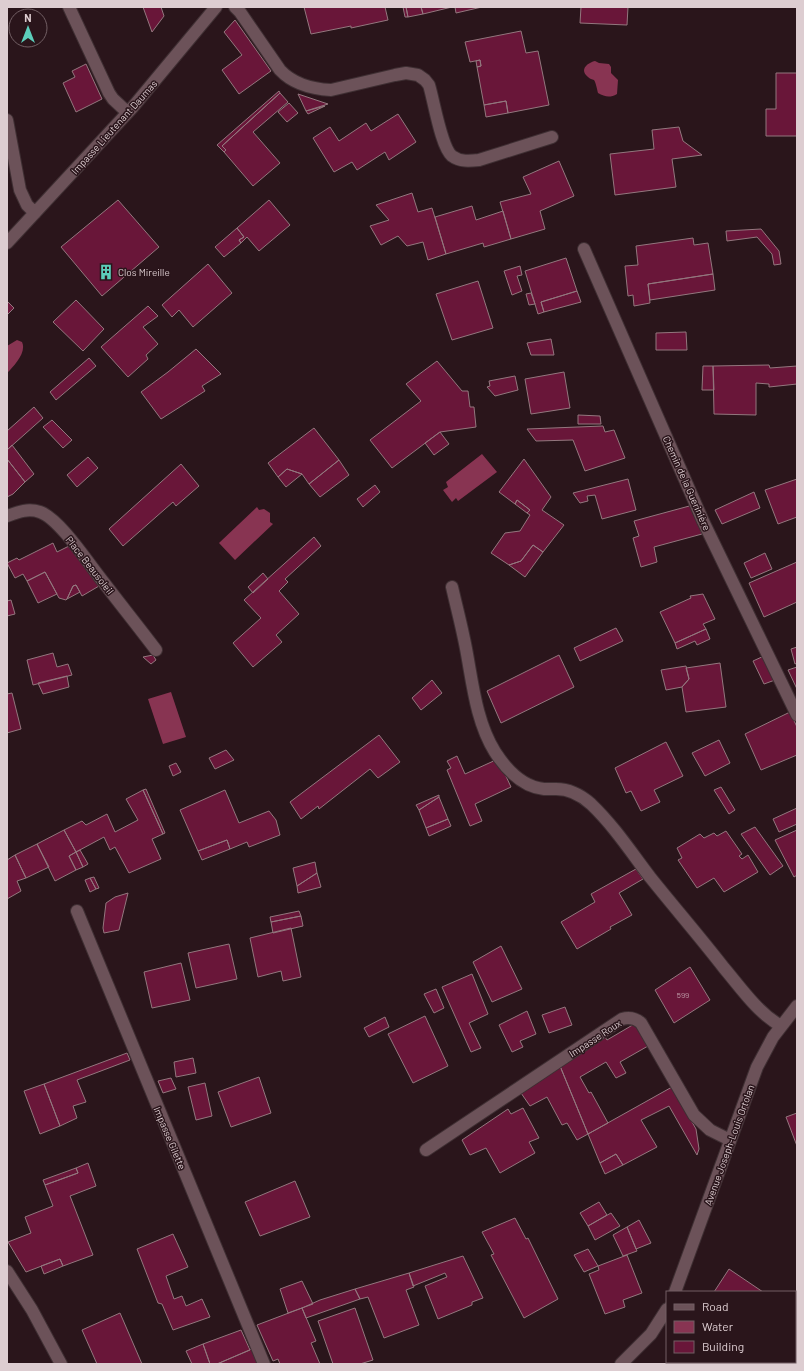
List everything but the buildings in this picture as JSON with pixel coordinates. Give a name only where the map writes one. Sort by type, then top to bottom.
[{"type":"street","points":[[69,7],[109,93],[113,99],[127,112]]},
{"type":"street","name":"Impasse Lieutenant Daumas","points":[[7,243],[127,112],[216,7]]},
{"type":"street","points":[[235,7],[280,70],[287,77],[303,85],[321,90],[331,90],[394,75],[410,73],[422,77],[428,82],[447,151],[456,158],[470,161],[479,160],[552,136]]},
{"type":"street","points":[[7,120],[20,190],[27,205],[35,213]]},
{"type":"street","name":"Chemin de la Guerinière","points":[[584,248],[703,521],[797,715]]},
{"type":"street","name":"Place Beausoleil","points":[[7,516],[21,511],[31,510],[41,512],[57,524],[156,650]]},
{"type":"street","points":[[452,587],[464,635],[477,708],[490,743],[496,754],[519,779],[526,783],[545,789],[562,789],[571,791],[582,796],[591,804],[606,820],[750,1000],[770,1019],[780,1026]]},
{"type":"street","name":"Impasse Gilette","points":[[77,911],[264,1364]]},
{"type":"street","name":"Avenue Joseph-Louis Ortolan","points":[[675,1291],[757,1067],[764,1051],[780,1026],[797,1006]]},
{"type":"street","name":"Impasse Roux","points":[[426,1150],[622,1019],[627,1018],[636,1019],[641,1023],[694,1115],[710,1130],[730,1140]]},
{"type":"street","points":[[7,1271],[32,1310],[61,1364]]},
{"type":"street","points":[[621,1364],[651,1334],[666,1311]]},
{"type":"water","points":[[595,61],[609,64],[611,67],[611,73],[618,80],[617,94],[608,96],[598,93],[594,80],[585,74],[585,67],[589,63]]},
{"type":"water","points":[[17,340],[22,342],[23,350],[19,359],[7,373],[7,346]]},
{"type":"water","points":[[482,454],[497,472],[458,501],[456,498],[452,502],[443,490],[448,487],[446,482]]},
{"type":"water","points":[[257,507],[259,510],[264,509],[270,513],[270,522],[273,524],[235,560],[219,543]]},
{"type":"water","points":[[171,692],[186,737],[163,744],[148,699]]},
{"type":"place","name":"Clos Mireille","points":[[106,272]]}]
